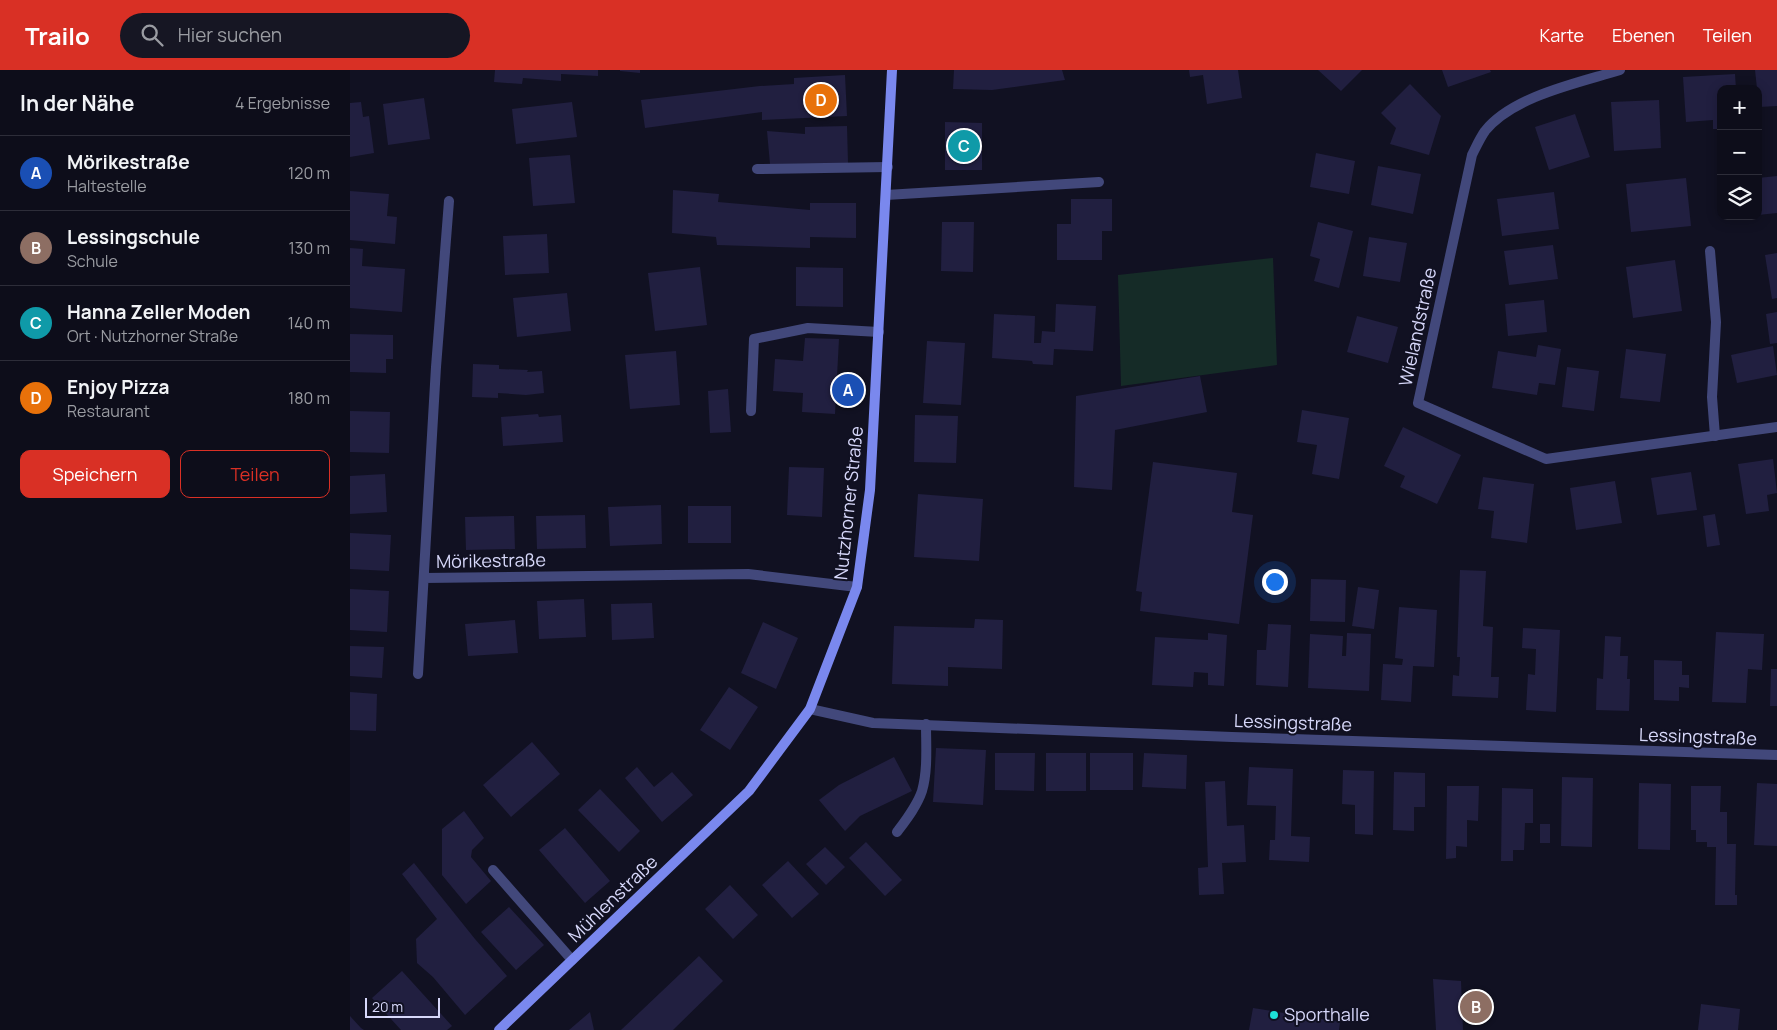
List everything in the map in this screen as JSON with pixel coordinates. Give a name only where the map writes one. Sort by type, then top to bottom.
[{"type":"main road","name":"Nutzhorner Straße","points":[[749,791],[810,708],[857,587],[870,490],[892,70]]},
{"type":"main road","name":"Mühlenstraße","points":[[499,1030],[749,791]]},
{"type":"street","name":"Wielandstraße","points":[[1620,70],[1544,93],[1512,107],[1486,131],[1472,155],[1418,403],[1546,459],[1777,428]]},
{"type":"street","points":[[757,169],[888,167]]},
{"type":"street","points":[[886,195],[1099,182]]},
{"type":"street","name":"Mörikestraße","points":[[418,674],[448,201]]},
{"type":"street","points":[[1710,251],[1716,322],[1712,397],[1715,436]]},
{"type":"street","points":[[751,411],[754,339],[808,328],[879,332]]},
{"type":"street","name":"Mörikestraße","points":[[424,578],[748,574],[857,587]]},
{"type":"street","name":"Lessingstraße","points":[[810,708],[873,722],[1241,737],[1777,755]]},
{"type":"street","points":[[897,832],[911,813],[922,792],[926,769],[926,724]]},
{"type":"street","points":[[493,870],[572,960]]},
{"type":"green space","points":[[1273,258],[1277,365],[1121,386],[1118,275]]},
{"type":"building","points":[[495,70],[598,70],[598,76],[561,74],[561,81],[523,78],[522,84],[494,82]]},
{"type":"building","points":[[640,70],[640,73],[620,71]]},
{"type":"building","points":[[954,70],[1062,70],[1065,80],[992,90],[953,89]]},
{"type":"building","points":[[1189,70],[1238,70],[1242,98],[1207,104],[1203,75],[1190,77]]},
{"type":"building","points":[[1318,70],[1362,70],[1341,91]]},
{"type":"building","points":[[1442,70],[1490,70],[1491,72],[1448,87]]},
{"type":"building","points":[[1755,70],[1777,70],[1777,106],[1762,107],[1762,85],[1757,85]]},
{"type":"building","points":[[1735,74],[1736,85],[1717,85],[1717,129],[1713,129],[1713,120],[1686,122],[1683,77]]},
{"type":"building","points":[[845,75],[847,116],[762,120],[762,112],[645,128],[641,100],[760,86],[794,84],[794,78]]},
{"type":"building","points":[[1410,84],[1441,116],[1429,155],[1390,144],[1396,128],[1381,113]]},
{"type":"building","points":[[424,98],[430,139],[388,145],[383,104]]},
{"type":"building","points":[[1659,100],[1661,148],[1614,151],[1611,102]]},
{"type":"building","points":[[361,102],[363,117],[369,116],[374,153],[350,157],[350,103]]},
{"type":"building","points":[[572,102],[577,137],[516,144],[512,109]]},
{"type":"building","points":[[1575,114],[1590,157],[1549,170],[1535,127]]},
{"type":"building","points":[[945,122],[982,123],[982,170],[945,170]]},
{"type":"building","points":[[847,126],[848,163],[770,164],[767,131],[805,134],[805,127]]},
{"type":"building","points":[[1316,153],[1355,161],[1349,194],[1310,187]]},
{"type":"building","points":[[570,155],[575,203],[533,206],[529,158]]},
{"type":"building","points":[[1378,166],[1421,174],[1413,214],[1371,205]]},
{"type":"building","points":[[1777,176],[1777,213],[1762,215],[1762,178]]},
{"type":"building","points":[[1686,178],[1691,226],[1631,232],[1626,184]]},
{"type":"building","points":[[673,190],[719,194],[718,202],[810,210],[810,203],[856,203],[856,238],[810,237],[810,248],[717,245],[716,237],[672,233]]},
{"type":"building","points":[[350,191],[389,194],[387,216],[397,217],[395,244],[350,240]]},
{"type":"building","points":[[1554,192],[1559,229],[1502,236],[1497,199]]},
{"type":"building","points":[[1071,199],[1112,199],[1112,231],[1102,231],[1102,260],[1057,260],[1057,224],[1071,224]]},
{"type":"building","points":[[942,222],[974,222],[973,272],[941,271]]},
{"type":"building","points":[[1318,222],[1353,231],[1339,288],[1314,281],[1320,259],[1310,256]]},
{"type":"building","points":[[547,234],[549,273],[505,275],[503,236]]},
{"type":"building","points":[[1369,237],[1407,243],[1400,282],[1363,276]]},
{"type":"building","points":[[1553,245],[1558,279],[1509,285],[1504,251]]},
{"type":"building","points":[[350,248],[363,249],[362,266],[405,269],[402,312],[350,308]]},
{"type":"building","points":[[1777,253],[1777,298],[1772,299],[1765,255]]},
{"type":"building","points":[[1675,260],[1682,311],[1633,318],[1626,267]]},
{"type":"building","points":[[700,267],[707,325],[655,331],[648,273]]},
{"type":"building","points":[[796,267],[843,268],[843,307],[796,306]]},
{"type":"building","points":[[567,293],[571,331],[517,337],[513,298]]},
{"type":"building","points":[[1544,300],[1547,332],[1508,336],[1505,304]]},
{"type":"building","points":[[1056,304],[1096,306],[1093,351],[1054,349],[1053,365],[1033,364],[1032,361],[992,358],[994,314],[1035,316],[1034,343],[1041,343],[1042,331],[1055,332]]},
{"type":"building","points":[[1777,312],[1777,343],[1770,344],[1766,314]]},
{"type":"building","points":[[1357,316],[1398,327],[1388,363],[1347,352]]},
{"type":"building","points":[[350,334],[393,335],[393,359],[386,359],[386,373],[350,372]]},
{"type":"building","points":[[805,338],[839,339],[835,414],[802,412],[803,393],[773,391],[775,359],[803,361]]},
{"type":"building","points":[[927,341],[965,343],[961,405],[923,403]]},
{"type":"building","points":[[1538,345],[1561,349],[1555,385],[1539,383],[1537,395],[1492,388],[1498,351],[1536,357]]},
{"type":"building","points":[[1773,346],[1777,375],[1737,383],[1731,355]]},
{"type":"building","points":[[1626,349],[1666,354],[1660,402],[1620,398]]},
{"type":"building","points":[[676,351],[680,405],[630,409],[625,355]]},
{"type":"building","points":[[473,364],[499,365],[499,369],[528,370],[527,372],[542,371],[544,393],[526,395],[498,393],[498,398],[472,397]]},
{"type":"building","points":[[1567,367],[1599,371],[1594,411],[1562,407]]},
{"type":"building","points":[[1200,376],[1207,412],[1115,430],[1112,490],[1074,487],[1076,396]]},
{"type":"building","points":[[728,389],[731,432],[710,433],[708,391]]},
{"type":"building","points":[[1302,410],[1349,418],[1339,479],[1312,474],[1317,445],[1297,442]]},
{"type":"building","points":[[350,411],[390,412],[389,453],[350,452]]},
{"type":"building","points":[[538,414],[539,417],[561,415],[563,442],[503,446],[501,417]]},
{"type":"building","points":[[915,415],[958,416],[956,463],[914,462]]},
{"type":"building","points":[[1403,427],[1461,455],[1437,504],[1400,487],[1405,476],[1384,466]]},
{"type":"building","points":[[1773,459],[1777,493],[1767,495],[1769,511],[1746,514],[1738,464]]},
{"type":"building","points":[[1153,462],[1237,473],[1232,512],[1253,515],[1239,624],[1140,611],[1142,592],[1136,591]]},
{"type":"building","points":[[789,467],[824,468],[822,517],[787,515]]},
{"type":"building","points":[[1691,472],[1697,510],[1657,515],[1651,478]]},
{"type":"building","points":[[385,474],[387,512],[350,514],[350,476]]},
{"type":"building","points":[[1483,477],[1534,484],[1527,543],[1491,538],[1494,511],[1478,509]]},
{"type":"building","points":[[1615,481],[1622,523],[1576,530],[1570,488]]},
{"type":"building","points":[[918,494],[983,499],[979,561],[914,557]]},
{"type":"building","points":[[661,505],[662,544],[610,546],[608,507]]},
{"type":"building","points":[[688,506],[731,506],[731,543],[688,543]]},
{"type":"building","points":[[1715,514],[1720,545],[1707,547],[1703,516]]},
{"type":"building","points":[[585,515],[586,548],[537,549],[536,516]]},
{"type":"building","points":[[514,516],[515,549],[466,550],[465,517]]},
{"type":"building","points":[[350,533],[391,535],[389,571],[350,569]]},
{"type":"building","points":[[1460,570],[1486,571],[1483,626],[1493,627],[1491,677],[1499,677],[1498,698],[1452,696],[1453,675],[1459,676],[1460,657],[1457,657]]},
{"type":"building","points":[[1311,579],[1346,580],[1345,622],[1310,621]]},
{"type":"building","points":[[1358,587],[1379,590],[1374,629],[1352,626]]},
{"type":"building","points":[[350,589],[389,591],[387,632],[350,630]]},
{"type":"building","points":[[584,599],[586,637],[539,639],[537,601]]},
{"type":"building","points":[[652,603],[654,638],[612,640],[611,604]]},
{"type":"building","points":[[1399,607],[1437,610],[1434,667],[1413,666],[1411,702],[1381,700],[1383,664],[1402,665],[1403,659],[1395,658]]},
{"type":"building","points":[[975,619],[1003,620],[1002,669],[948,667],[948,686],[892,684],[894,626],[974,628]]},
{"type":"building","points":[[515,620],[518,653],[468,656],[465,624]]},
{"type":"building","points":[[763,622],[798,638],[776,689],[741,673]]},
{"type":"building","points":[[1268,624],[1291,625],[1288,687],[1256,685],[1257,650],[1266,650]]},
{"type":"building","points":[[1523,628],[1560,630],[1556,712],[1526,710],[1528,674],[1535,675],[1536,649],[1522,648]]},
{"type":"building","points":[[1716,632],[1764,634],[1762,670],[1748,669],[1746,703],[1712,702]]},
{"type":"building","points":[[1208,633],[1227,635],[1224,686],[1208,685],[1208,673],[1194,672],[1193,687],[1152,685],[1155,637],[1208,640]]},
{"type":"building","points":[[1347,633],[1371,634],[1369,691],[1308,688],[1310,634],[1343,636],[1342,656],[1346,656]]},
{"type":"building","points":[[1605,636],[1621,637],[1620,656],[1628,656],[1627,679],[1630,679],[1629,711],[1596,710],[1597,678],[1603,679]]},
{"type":"building","points":[[350,646],[384,647],[382,678],[350,676]]},
{"type":"building","points":[[1654,660],[1682,661],[1682,675],[1689,675],[1689,688],[1679,687],[1679,701],[1654,700]]},
{"type":"building","points":[[1771,669],[1777,669],[1777,706],[1770,706]]},
{"type":"building","points":[[729,687],[758,707],[730,750],[700,730]]},
{"type":"building","points":[[350,692],[377,694],[376,731],[350,730]]},
{"type":"building","points":[[532,742],[560,774],[511,817],[483,785]]},
{"type":"building","points":[[936,748],[986,750],[983,805],[933,802]]},
{"type":"building","points":[[995,753],[1035,753],[1034,791],[995,790]]},
{"type":"building","points":[[1046,753],[1086,753],[1086,791],[1046,791]]},
{"type":"building","points":[[1090,753],[1133,753],[1133,790],[1090,790]]},
{"type":"building","points":[[1144,753],[1187,755],[1186,789],[1142,787]]},
{"type":"building","points":[[894,757],[912,791],[860,816],[845,831],[819,800],[839,785]]},
{"type":"building","points":[[637,767],[654,787],[672,772],[693,795],[662,822],[625,778]]},
{"type":"building","points":[[1249,767],[1293,769],[1291,836],[1310,837],[1309,862],[1269,860],[1270,840],[1275,840],[1276,806],[1247,805]]},
{"type":"building","points":[[1343,770],[1374,771],[1373,835],[1355,834],[1355,805],[1342,804]]},
{"type":"building","points":[[1394,772],[1425,773],[1425,807],[1414,807],[1414,831],[1393,830]]},
{"type":"building","points":[[1562,777],[1593,778],[1592,847],[1561,846]]},
{"type":"building","points":[[1225,781],[1227,826],[1244,825],[1246,862],[1222,863],[1224,894],[1199,895],[1198,868],[1208,867],[1205,782]]},
{"type":"building","points":[[1639,783],[1671,784],[1670,850],[1638,849]]},
{"type":"building","points":[[1757,783],[1777,784],[1777,846],[1754,845]]},
{"type":"building","points":[[1447,786],[1479,786],[1478,821],[1467,820],[1467,847],[1456,846],[1456,858],[1446,859]]},
{"type":"building","points":[[1691,786],[1721,786],[1720,812],[1727,812],[1727,844],[1736,844],[1735,895],[1737,895],[1737,905],[1715,905],[1716,847],[1707,847],[1707,842],[1696,842],[1696,830],[1691,830]]},
{"type":"building","points":[[1502,788],[1533,789],[1533,823],[1525,823],[1524,850],[1513,850],[1513,861],[1501,861]]},
{"type":"building","points":[[600,789],[640,831],[619,852],[578,810]]},
{"type":"building","points":[[464,811],[484,838],[472,850],[471,857],[491,881],[466,904],[442,875],[442,829]]},
{"type":"building","points":[[1540,824],[1550,824],[1550,843],[1540,843]]},
{"type":"building","points":[[565,828],[610,881],[585,903],[539,850]]},
{"type":"building","points":[[866,842],[902,880],[885,896],[849,858]]},
{"type":"building","points":[[825,847],[845,867],[826,885],[806,864]]},
{"type":"building","points":[[788,861],[819,894],[792,918],[762,885]]},
{"type":"building","points":[[414,863],[507,976],[465,1015],[433,977],[417,963],[416,939],[437,919],[402,874]]},
{"type":"building","points":[[730,885],[758,915],[733,939],[705,909]]},
{"type":"building","points":[[509,907],[544,945],[516,970],[481,932]]},
{"type":"building","points":[[699,956],[723,981],[673,1030],[621,1030]]},
{"type":"building","points":[[402,971],[452,1026],[447,1030],[401,1030],[372,998]]},
{"type":"building","points":[[1433,979],[1461,981],[1463,1030],[1436,1030]]},
{"type":"building","points":[[1701,1004],[1740,1009],[1738,1030],[1698,1030]]},
{"type":"building","name":"Sporthalle","points":[[1253,1008],[1340,1022],[1339,1030],[1249,1030]]},
{"type":"building","points":[[590,1012],[594,1030],[569,1030]]},
{"type":"building","points":[[350,1016],[361,1028],[364,1030],[350,1030]]},
{"type":"place","name":"Enjoy Pizza","points":[[821,100]]},
{"type":"place","name":"Hanna Zeller Moden","points":[[964,146]]},
{"type":"place","name":"Mörikestraße","points":[[848,390]]},
{"type":"place","name":"Lessingschule","points":[[1476,1007]]},
{"type":"place","name":"Sporthalle","points":[[1274,1015]]}]
